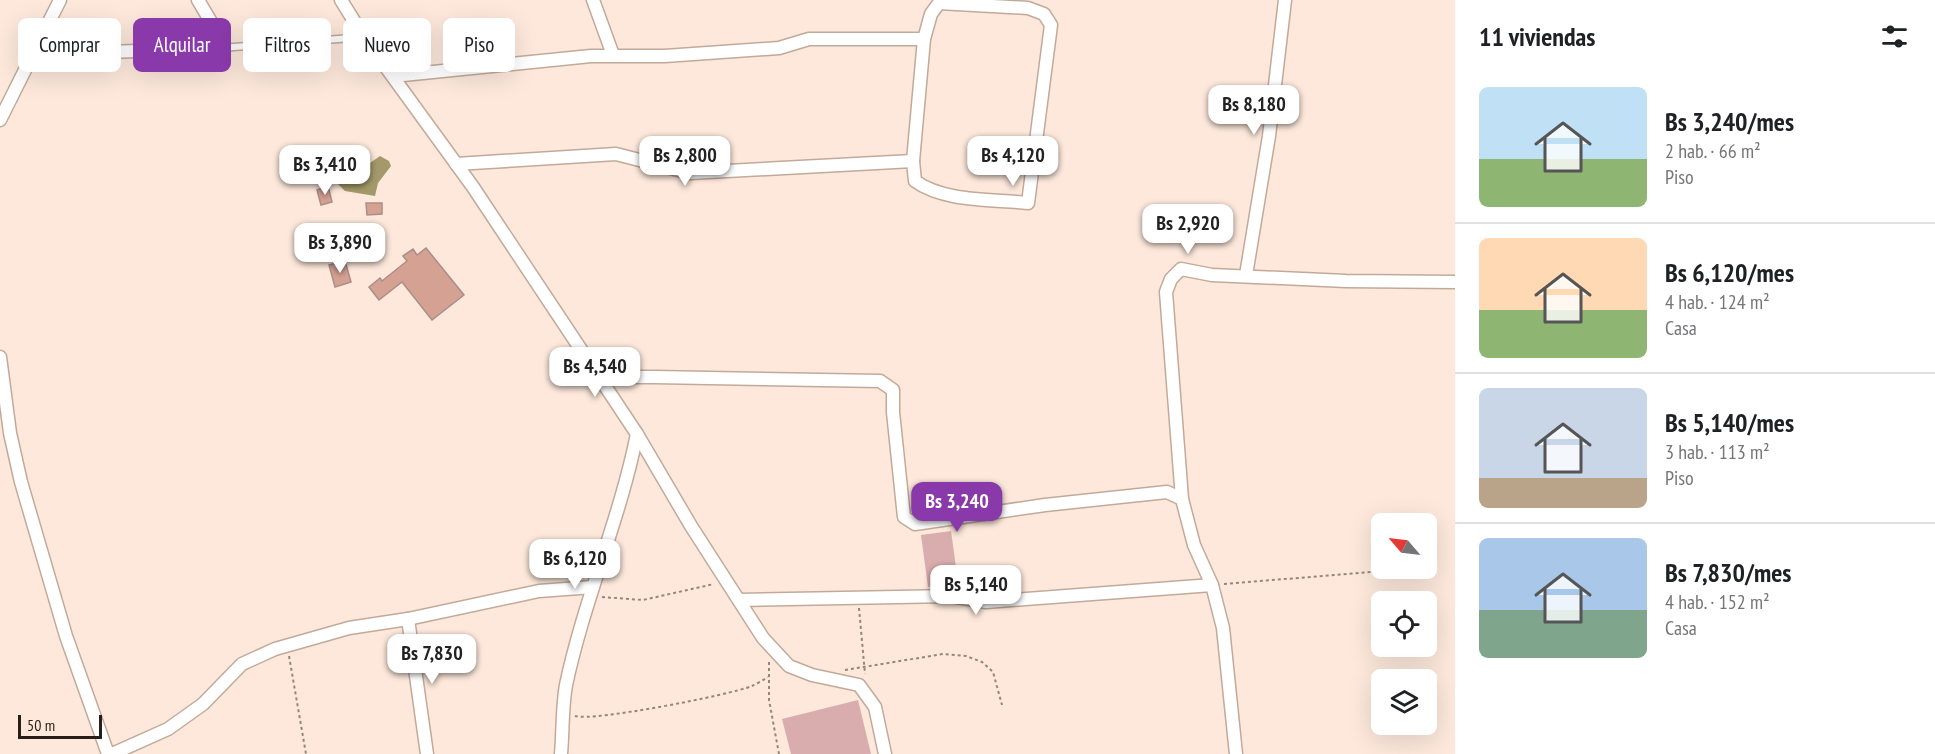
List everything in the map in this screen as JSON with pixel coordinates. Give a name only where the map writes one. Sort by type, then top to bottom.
[{"type":"street","points":[[51,18],[60,0]]},
{"type":"street","points":[[198,0],[209,18]]},
{"type":"street","points":[[594,0],[613,55]]},
{"type":"street","points":[[1246,275],[1269,136],[1285,0]]},
{"type":"street","points":[[345,2],[354,18]]},
{"type":"street","points":[[939,2],[1028,8],[1044,14],[1051,25],[1028,203],[945,194],[926,189],[915,181],[913,161],[924,39],[931,14],[939,2]]},
{"type":"street","points":[[393,76],[613,55],[665,56],[779,48],[809,39],[924,39]]},
{"type":"street","points":[[0,120],[4,102],[22,72]]},
{"type":"street","points":[[390,72],[456,164],[637,434],[726,581],[772,649],[789,666],[859,685],[875,707],[885,754]]},
{"type":"street","points":[[456,164],[616,154],[690,173],[913,161]]},
{"type":"street","points":[[1236,754],[1223,628],[1212,585],[1194,545],[1182,499],[1166,292],[1171,279],[1182,269],[1212,275],[1367,282],[1455,282]]},
{"type":"street","points":[[0,357],[10,433],[21,482],[66,636],[110,754],[168,729],[203,704],[242,664],[288,646],[349,628],[408,619],[539,591],[593,587]]},
{"type":"street","points":[[603,383],[613,377],[654,376],[880,381],[893,390],[904,518],[915,524],[1045,505],[1167,492],[1182,499]]},
{"type":"street","points":[[561,754],[566,688],[588,600],[626,486],[637,434]]},
{"type":"street","points":[[739,600],[951,596],[987,602],[1212,585]]},
{"type":"street","points":[[408,619],[427,754]]},
{"type":"lane","points":[[231,47],[343,39]]},
{"type":"path","points":[[1212,585],[1371,572]]},
{"type":"path","points":[[588,600],[608,596],[643,600],[726,581]]},
{"type":"path","points":[[858,596],[865,676]]},
{"type":"path","points":[[288,646],[306,754]]},
{"type":"path","points":[[772,649],[768,677],[779,754]]},
{"type":"path","points":[[827,678],[843,670],[864,666],[944,654],[966,656],[982,662],[993,672],[1002,705]]},
{"type":"path","points":[[564,712],[580,718],[611,714],[719,694],[752,686],[768,677]]},
{"type":"shaded area","points":[[380,156],[389,161],[391,166],[378,183],[375,196],[345,191],[336,182],[336,175],[344,165],[354,166],[365,176],[370,163]]},
{"type":"shaded area","points":[[951,531],[958,582],[928,587],[921,535]]},
{"type":"shaded area","points":[[858,700],[871,754],[791,754],[782,719]]},
{"type":"building","points":[[328,186],[332,202],[321,205],[317,190]]},
{"type":"building","points":[[366,203],[382,203],[382,214],[367,215]]},
{"type":"building","points":[[426,248],[464,295],[432,320],[402,282],[379,300],[369,287],[380,278],[382,281],[407,261],[403,256],[413,249],[417,255]]},
{"type":"building","points":[[345,261],[351,282],[335,287],[329,265]]}]
